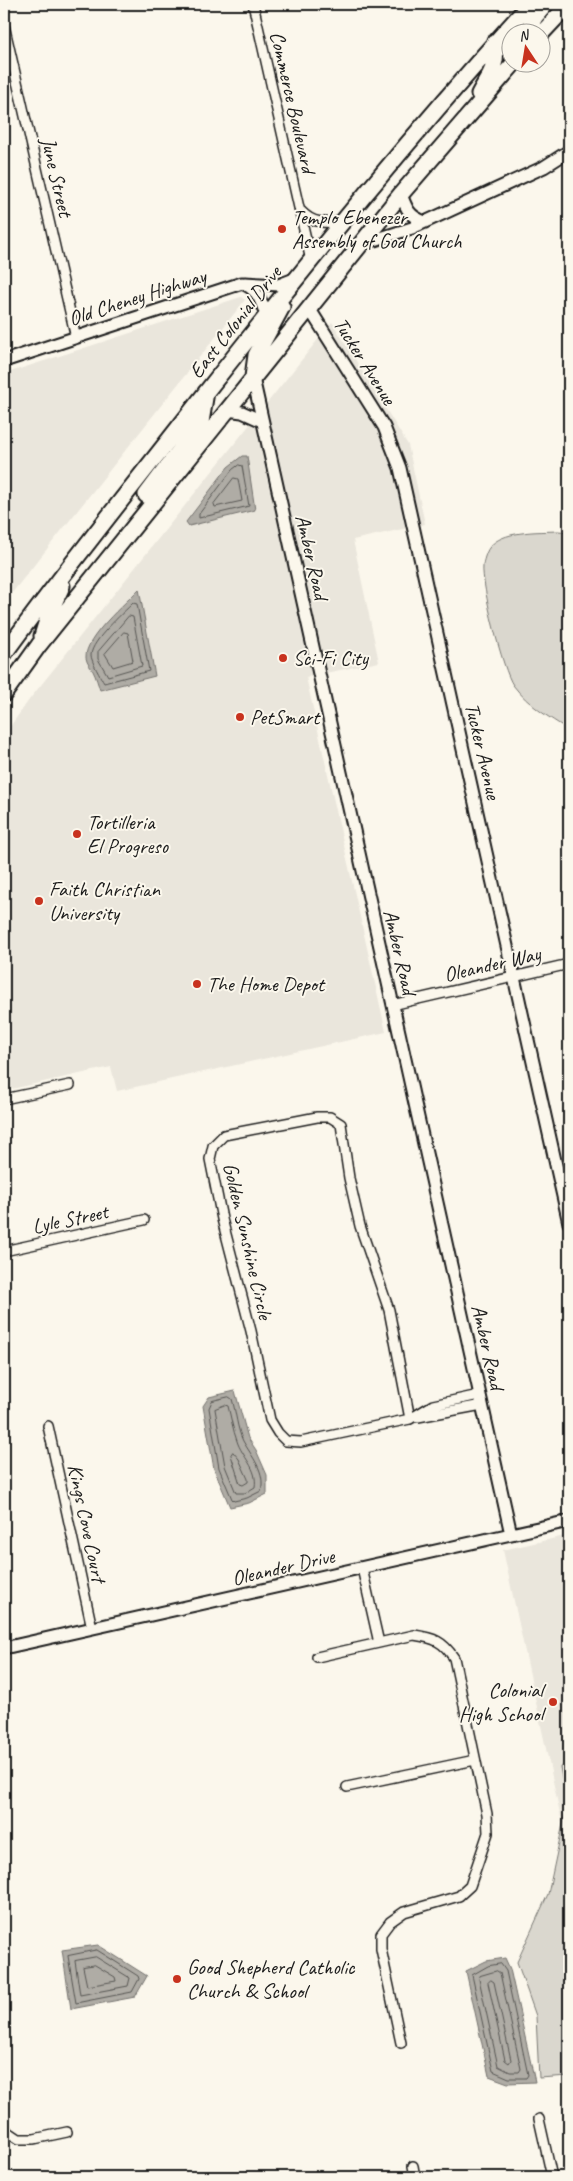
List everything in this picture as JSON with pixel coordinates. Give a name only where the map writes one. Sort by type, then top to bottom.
[{"type":"highway","name":"East Colonial Drive","points":[[4,654],[78,553],[266,315],[396,156],[530,4]]},
{"type":"highway","points":[[532,22],[546,4]]},
{"type":"highway","points":[[550,24],[569,4]]},
{"type":"highway","points":[[461,123],[495,66],[497,54],[494,43]]},
{"type":"highway","points":[[4,694],[39,645],[360,244],[506,72]]},
{"type":"highway","points":[[253,378],[256,355],[299,275]]},
{"type":"highway","points":[[145,513],[143,500],[201,422],[206,392]]},
{"type":"highway","points":[[39,645],[49,614],[78,553]]},
{"type":"street","name":"Commerce Boulevard","points":[[253,4],[310,261]]},
{"type":"street","name":"June Street","points":[[4,24],[76,338]]},
{"type":"street","points":[[360,244],[412,228],[544,167],[569,151]]},
{"type":"street","points":[[401,194],[409,213],[413,217],[425,222]]},
{"type":"street","points":[[299,208],[308,218],[317,223],[342,222]]},
{"type":"street","points":[[242,283],[252,282],[279,285],[299,275]]},
{"type":"street","points":[[242,283],[252,286],[259,296],[266,315]]},
{"type":"street","name":"Old Cheney Highway","points":[[4,361],[242,283]]},
{"type":"street","name":"Tucker Avenue","points":[[309,308],[384,427],[400,468],[569,1223]]},
{"type":"street","name":"Amber Road","points":[[253,378],[511,1534]]},
{"type":"street","points":[[227,410],[242,412],[262,422]]},
{"type":"street","name":"Oleander Way","points":[[392,1005],[569,964]]},
{"type":"street","points":[[4,1099],[70,1085]]},
{"type":"street","name":"Golden Sunshine Circle","points":[[410,1419],[389,1310],[360,1226],[349,1178],[341,1124],[330,1117],[317,1116],[224,1135],[213,1146],[210,1159],[222,1219],[252,1331],[270,1420],[278,1433],[286,1440],[301,1442],[410,1419],[480,1400]]},
{"type":"street","name":"Lyle Street","points":[[4,1251],[144,1220]]},
{"type":"street","name":"Kings Cove Court","points":[[48,1426],[92,1628]]},
{"type":"street","name":"Oleander Drive","points":[[4,1648],[569,1521]]},
{"type":"street","points":[[362,1568],[379,1643]]},
{"type":"street","points":[[317,1657],[414,1635],[429,1637],[445,1645],[454,1658],[487,1814],[488,1833],[470,1886],[459,1896],[404,1912],[390,1922],[381,1934],[381,1949],[401,2043]]},
{"type":"street","points":[[347,1787],[475,1760]]},
{"type":"street","points":[[539,2119],[552,2177]]},
{"type":"street","points":[[4,2130],[19,2138],[34,2139],[67,2132]]},
{"type":"street","points":[[412,2166],[415,2177]]},
{"type":"shaded area","points":[[241,297],[245,300],[4,603],[4,374]]},
{"type":"shaded area","points":[[332,322],[408,445],[425,524],[353,540],[379,662],[306,677],[386,1032],[117,1091],[111,1067],[7,1090],[4,1076],[4,735],[29,700]]},
{"type":"shaded area","points":[[569,532],[569,730],[532,705],[513,685],[499,646],[483,576],[485,557],[489,548],[495,542],[521,533]]},
{"type":"shaded area","name":"Colonial High School","points":[[569,1535],[569,1855],[503,1550]]},
{"type":"shaded area","points":[[569,1762],[569,2076],[539,2078],[536,2016],[517,1962],[548,1894],[567,1805],[560,1767]]},
{"type":"water","points":[[242,456],[247,456],[255,510],[189,526],[186,522],[228,467]]},
{"type":"water","points":[[139,589],[155,676],[100,690],[86,658],[87,650],[98,631]]},
{"type":"water","points":[[235,1391],[248,1438],[256,1450],[267,1475],[267,1494],[249,1503],[230,1507],[214,1469],[203,1406],[209,1397]]},
{"type":"water","points":[[98,1945],[147,1976],[135,1997],[71,2009],[62,1950]]},
{"type":"water","points":[[505,1958],[510,1969],[535,2082],[508,2083],[489,2076],[466,1971],[486,1961]]},
{"type":"place","name":"Templo Ebenezer Assembly of God Church","points":[[282,229]]},
{"type":"place","name":"Sci-Fi City","points":[[283,658]]},
{"type":"place","name":"PetSmart","points":[[240,717]]},
{"type":"place","name":"Tortilleria El Progreso","points":[[77,834]]},
{"type":"place","name":"Faith Christian University","points":[[39,901]]},
{"type":"place","name":"The Home Depot","points":[[197,984]]},
{"type":"place","name":"Colonial High School","points":[[553,1702]]},
{"type":"place","name":"Good Shepherd Catholic Church & School","points":[[177,1979]]}]
